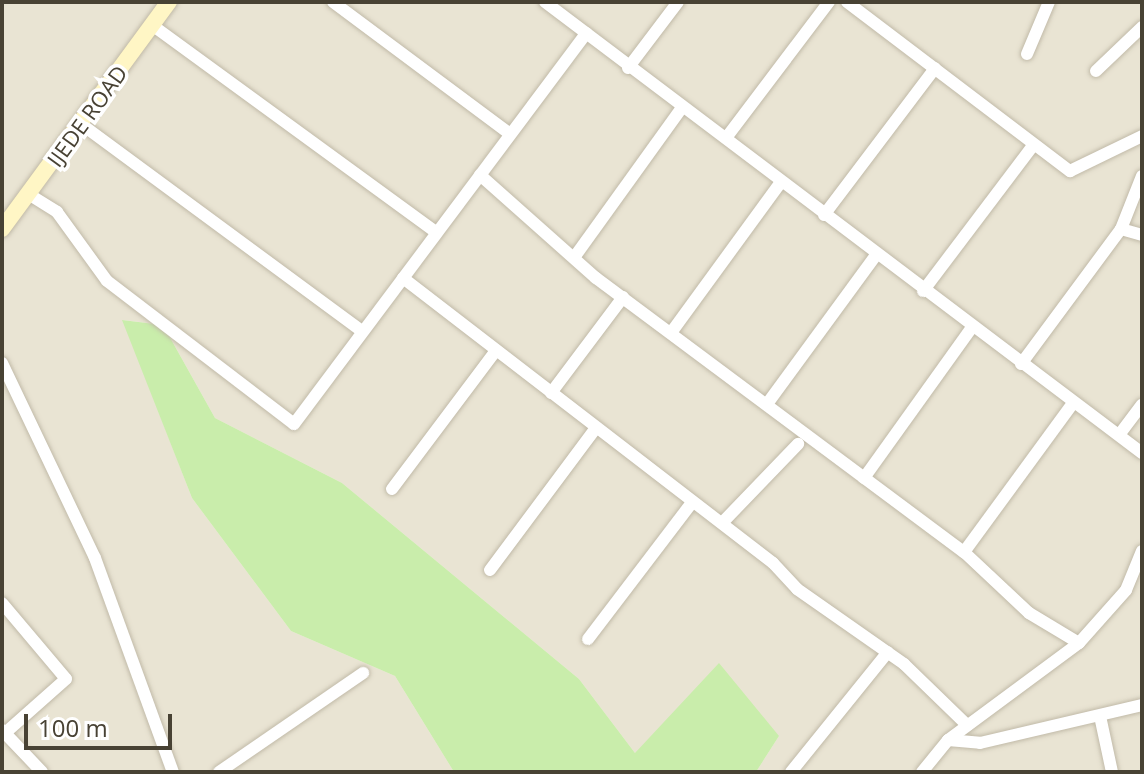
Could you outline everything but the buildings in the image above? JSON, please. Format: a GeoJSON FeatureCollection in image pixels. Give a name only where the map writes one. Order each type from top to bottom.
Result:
{"type":"FeatureCollection","features":[{"type":"Feature","properties":{"kind":"main road","name":"IJEDE ROAD"},"geometry":{"type":"LineString","coordinates":[[2,212],[156,2]]}},
{"type":"Feature","properties":{"kind":"main road","name":"IJEDE ROAD"},"geometry":{"type":"LineString","coordinates":[[2,229],[30,195],[169,2]]}},
{"type":"Feature","properties":{"kind":"street"},"geometry":{"type":"LineString","coordinates":[[333,2],[509,133]]}},
{"type":"Feature","properties":{"kind":"street"},"geometry":{"type":"LineString","coordinates":[[545,2],[681,109],[726,138],[780,183],[1142,453]]}},
{"type":"Feature","properties":{"kind":"street"},"geometry":{"type":"LineString","coordinates":[[628,68],[678,2]]}},
{"type":"Feature","properties":{"kind":"street"},"geometry":{"type":"LineString","coordinates":[[726,138],[829,2]]}},
{"type":"Feature","properties":{"kind":"street"},"geometry":{"type":"LineString","coordinates":[[847,2],[1032,147],[1070,171],[1142,136]]}},
{"type":"Feature","properties":{"kind":"street"},"geometry":{"type":"LineString","coordinates":[[1027,54],[1049,2]]}},
{"type":"Feature","properties":{"kind":"street"},"geometry":{"type":"LineString","coordinates":[[152,25],[436,232]]}},
{"type":"Feature","properties":{"kind":"street"},"geometry":{"type":"LineString","coordinates":[[1096,71],[1142,27]]}},
{"type":"Feature","properties":{"kind":"street"},"geometry":{"type":"LineString","coordinates":[[30,195],[57,212],[107,281],[294,424],[358,328],[403,278],[586,33]]}},
{"type":"Feature","properties":{"kind":"street"},"geometry":{"type":"LineString","coordinates":[[824,215],[935,68]]}},
{"type":"Feature","properties":{"kind":"street"},"geometry":{"type":"LineString","coordinates":[[576,255],[681,109]]}},
{"type":"Feature","properties":{"kind":"street"},"geometry":{"type":"LineString","coordinates":[[81,124],[358,328]]}},
{"type":"Feature","properties":{"kind":"street"},"geometry":{"type":"LineString","coordinates":[[923,291],[1032,147]]}},
{"type":"Feature","properties":{"kind":"street"},"geometry":{"type":"LineString","coordinates":[[480,175],[526,223],[576,255],[623,297],[673,330],[964,552],[1029,613],[1079,643]]}},
{"type":"Feature","properties":{"kind":"street"},"geometry":{"type":"LineString","coordinates":[[1021,364],[1121,229],[1142,176]]}},
{"type":"Feature","properties":{"kind":"street"},"geometry":{"type":"LineString","coordinates":[[673,330],[780,183]]}},
{"type":"Feature","properties":{"kind":"street"},"geometry":{"type":"LineString","coordinates":[[1121,229],[1142,235]]}},
{"type":"Feature","properties":{"kind":"street"},"geometry":{"type":"LineString","coordinates":[[767,404],[876,255]]}},
{"type":"Feature","properties":{"kind":"street"},"geometry":{"type":"LineString","coordinates":[[403,278],[691,504],[722,523],[797,589],[888,652],[967,725]]}},
{"type":"Feature","properties":{"kind":"street"},"geometry":{"type":"LineString","coordinates":[[551,393],[623,297]]}},
{"type":"Feature","properties":{"kind":"street"},"geometry":{"type":"LineString","coordinates":[[864,478],[972,327]]}},
{"type":"Feature","properties":{"kind":"street"},"geometry":{"type":"LineString","coordinates":[[392,489],[495,352]]}},
{"type":"Feature","properties":{"kind":"street"},"geometry":{"type":"LineString","coordinates":[[2,363],[95,558],[173,772]]}},
{"type":"Feature","properties":{"kind":"street"},"geometry":{"type":"LineString","coordinates":[[964,552],[1073,403]]}},
{"type":"Feature","properties":{"kind":"street"},"geometry":{"type":"LineString","coordinates":[[1119,435],[1142,405]]}},
{"type":"Feature","properties":{"kind":"street"},"geometry":{"type":"LineString","coordinates":[[490,570],[596,428]]}},
{"type":"Feature","properties":{"kind":"street"},"geometry":{"type":"LineString","coordinates":[[722,523],[798,444]]}},
{"type":"Feature","properties":{"kind":"street"},"geometry":{"type":"LineString","coordinates":[[588,639],[691,504]]}},
{"type":"Feature","properties":{"kind":"street"},"geometry":{"type":"LineString","coordinates":[[922,772],[948,740],[1079,643],[1126,590],[1142,551]]}},
{"type":"Feature","properties":{"kind":"street"},"geometry":{"type":"LineString","coordinates":[[2,603],[66,679],[3,732],[42,772]]}},
{"type":"Feature","properties":{"kind":"street"},"geometry":{"type":"LineString","coordinates":[[791,772],[888,652]]}},
{"type":"Feature","properties":{"kind":"street"},"geometry":{"type":"LineString","coordinates":[[219,772],[363,673]]}},
{"type":"Feature","properties":{"kind":"street"},"geometry":{"type":"LineString","coordinates":[[948,740],[980,743],[1142,705]]}},
{"type":"Feature","properties":{"kind":"street"},"geometry":{"type":"LineString","coordinates":[[1100,716],[1112,772]]}},
{"type":"Feature","properties":{"kind":"shaded area"},"geometry":{"type":"Polygon","coordinates":[[[2,2],[1142,2],[1142,772],[756,772],[779,736],[635,753],[579,679],[342,483],[215,418],[163,325],[123,320],[192,498],[291,631],[395,676],[454,772],[2,772],[2,2]]]}},
{"type":"Feature","properties":{"kind":"green space"},"geometry":{"type":"Polygon","coordinates":[[[122,320],[163,325],[215,418],[342,483],[579,679],[635,753],[719,663],[779,736],[756,772],[454,772],[395,676],[291,631],[192,498],[122,320]]]}}]}
